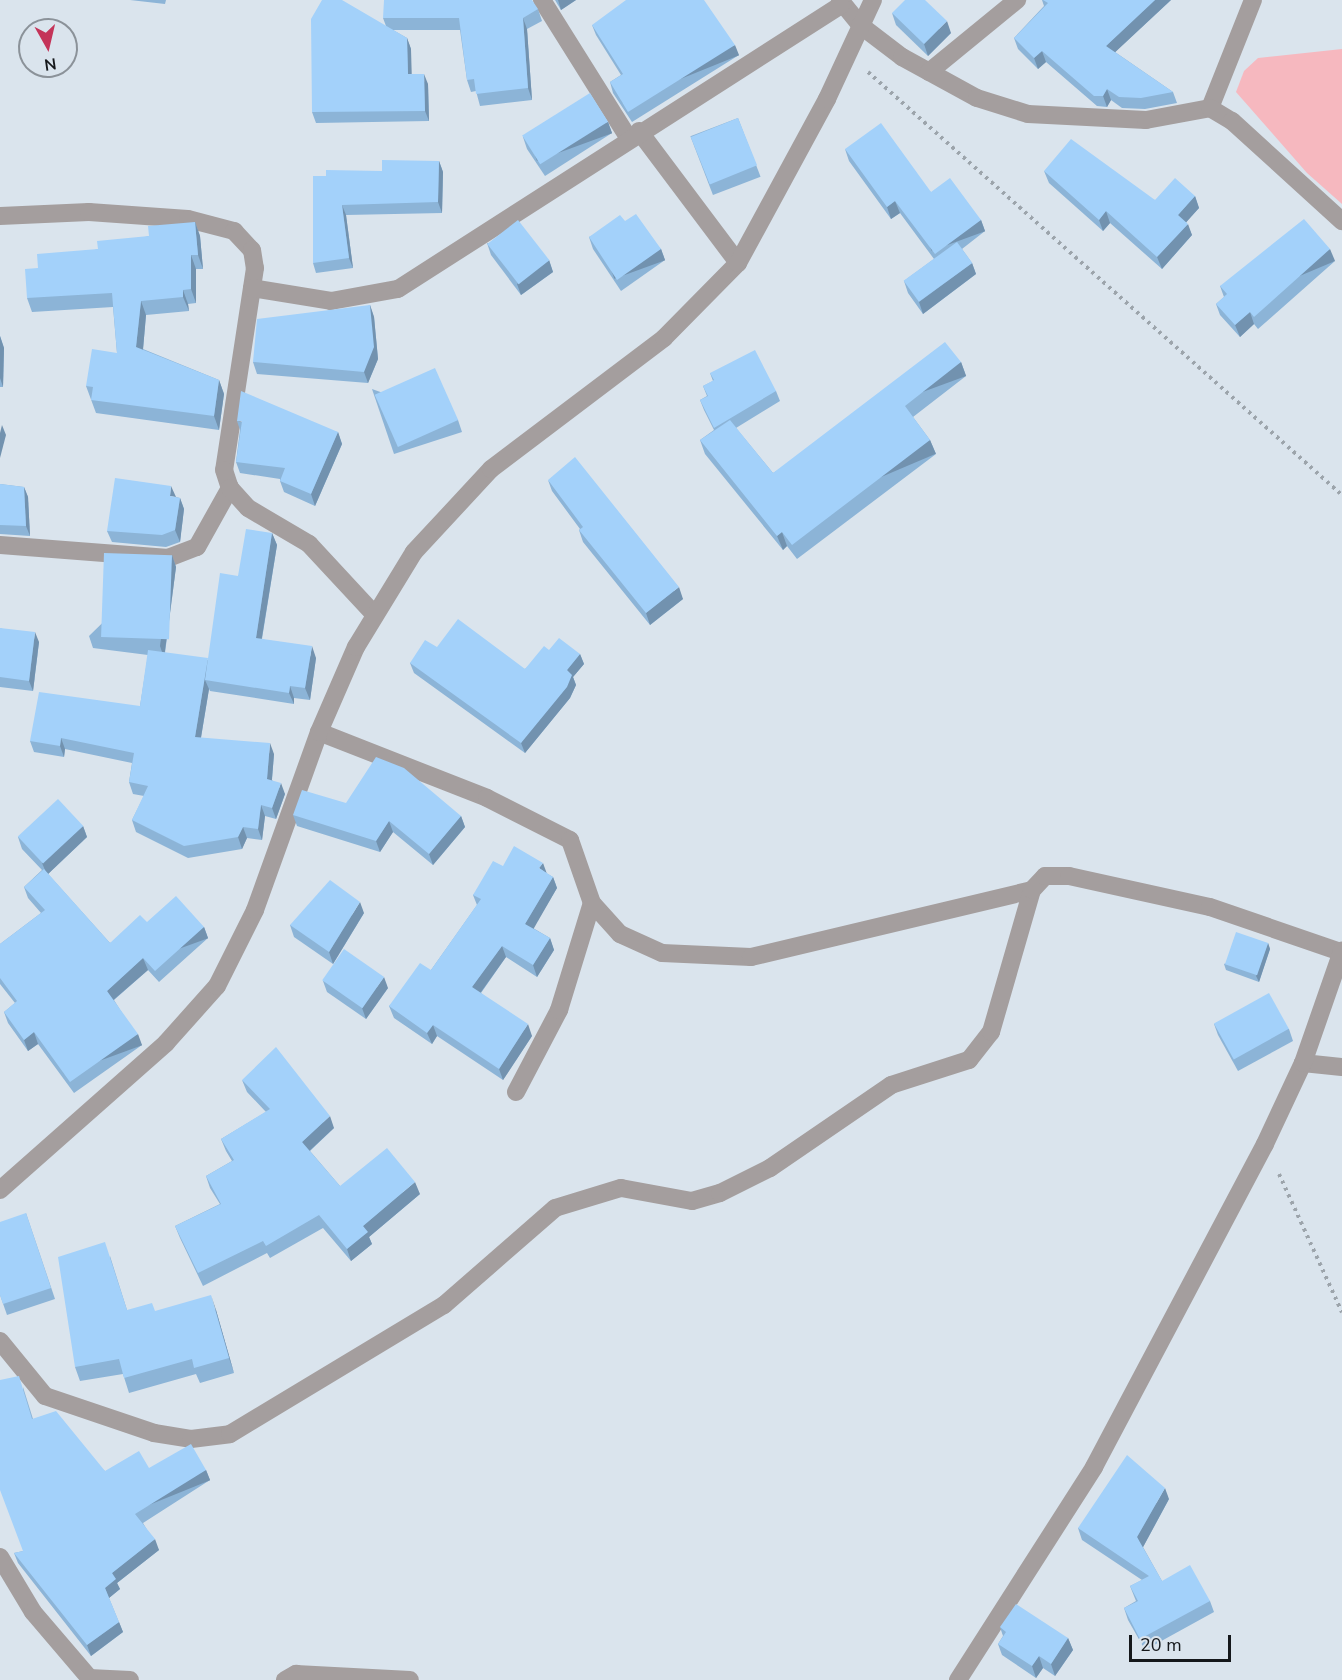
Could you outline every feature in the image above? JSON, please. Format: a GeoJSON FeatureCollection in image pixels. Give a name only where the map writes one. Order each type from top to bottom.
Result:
{"type":"FeatureCollection","features":[{"type":"Feature","properties":{"kind":"street"},"geometry":{"type":"LineString","coordinates":[[542,0],[634,134],[738,263]]}},
{"type":"Feature","properties":{"kind":"street"},"geometry":{"type":"LineString","coordinates":[[0,1190],[166,1043],[217,986],[255,910],[319,732],[374,614],[435,526],[491,469],[664,338],[738,263],[873,0]]}},
{"type":"Feature","properties":{"kind":"street"},"geometry":{"type":"LineString","coordinates":[[929,72],[1017,0]]}},
{"type":"Feature","properties":{"kind":"street"},"geometry":{"type":"LineString","coordinates":[[1210,108],[1253,0]]}},
{"type":"Feature","properties":{"kind":"street"},"geometry":{"type":"LineString","coordinates":[[252,288],[331,301],[398,289],[634,134],[840,3],[860,25],[929,72],[977,98],[1028,114],[1146,120],[1210,108],[1232,121],[1342,221]]}},
{"type":"Feature","properties":{"kind":"street"},"geometry":{"type":"LineString","coordinates":[[0,216],[89,212],[188,219],[234,231],[252,250],[252,288],[226,441],[224,470],[230,488],[248,508],[309,544],[374,614]]}},
{"type":"Feature","properties":{"kind":"street"},"geometry":{"type":"LineString","coordinates":[[0,545],[168,558],[197,547],[230,488]]}},
{"type":"Feature","properties":{"kind":"street"},"geometry":{"type":"LineString","coordinates":[[319,732],[487,798],[570,840],[592,903],[620,934],[662,953],[751,957],[1032,890]]}},
{"type":"Feature","properties":{"kind":"street"},"geometry":{"type":"LineString","coordinates":[[0,1341],[45,1396],[154,1433],[191,1439],[231,1434],[444,1305],[555,1208],[621,1188],[692,1201],[720,1193],[770,1168],[891,1085],[969,1060],[991,1032],[1032,890],[1045,876],[1069,876],[1210,907],[1341,951],[1304,1063],[1265,1144],[1094,1467],[958,1680]]}},
{"type":"Feature","properties":{"kind":"street"},"geometry":{"type":"LineString","coordinates":[[516,1092],[559,1010],[592,903]]}},
{"type":"Feature","properties":{"kind":"street"},"geometry":{"type":"LineString","coordinates":[[1304,1063],[1342,1067]]}},
{"type":"Feature","properties":{"kind":"street"},"geometry":{"type":"LineString","coordinates":[[0,1557],[33,1612],[89,1679],[130,1680]]}},
{"type":"Feature","properties":{"kind":"street"},"geometry":{"type":"LineString","coordinates":[[285,1680],[296,1674],[410,1680]]}},
{"type":"Feature","properties":{"kind":"path"},"geometry":{"type":"LineString","coordinates":[[847,53],[1342,495]]}},
{"type":"Feature","properties":{"kind":"path"},"geometry":{"type":"LineString","coordinates":[[1265,1144],[1342,1312]]}},
{"type":"Feature","properties":{"kind":"shaded area"},"geometry":{"type":"Polygon","coordinates":[[[1342,49],[1342,204],[1307,173],[1236,92],[1244,71],[1258,58],[1342,49]]]}},
{"type":"Feature","properties":{"kind":"building"},"geometry":{"type":"Polygon","coordinates":[[[322,0],[342,0],[407,38],[408,74],[424,74],[425,111],[312,112],[311,19],[322,0]]]}},
{"type":"Feature","properties":{"kind":"building"},"geometry":{"type":"Polygon","coordinates":[[[384,0],[532,0],[538,9],[523,18],[528,88],[476,94],[474,79],[467,80],[459,18],[383,18],[384,0]]]}},
{"type":"Feature","properties":{"kind":"building"},"geometry":{"type":"Polygon","coordinates":[[[626,0],[704,0],[735,45],[628,112],[610,82],[623,74],[592,25],[626,0]]]}},
{"type":"Feature","properties":{"kind":"building"},"geometry":{"type":"Polygon","coordinates":[[[905,0],[925,0],[947,21],[924,44],[892,13],[905,0]]]}},
{"type":"Feature","properties":{"kind":"building"},"geometry":{"type":"Polygon","coordinates":[[[1043,0],[1155,0],[1106,46],[1173,92],[1141,98],[1119,97],[1107,89],[1103,96],[1094,96],[1042,51],[1034,58],[1014,38],[1048,3],[1043,0]]]}},
{"type":"Feature","properties":{"kind":"building"},"geometry":{"type":"Polygon","coordinates":[[[590,93],[608,122],[540,164],[522,135],[590,93]]]}},
{"type":"Feature","properties":{"kind":"building"},"geometry":{"type":"Polygon","coordinates":[[[738,118],[757,165],[710,184],[691,137],[738,118]]]}},
{"type":"Feature","properties":{"kind":"building"},"geometry":{"type":"Polygon","coordinates":[[[881,123],[931,192],[950,178],[981,220],[935,254],[895,201],[887,207],[845,149],[881,123]]]}},
{"type":"Feature","properties":{"kind":"building"},"geometry":{"type":"Polygon","coordinates":[[[1071,139],[1155,200],[1175,178],[1195,196],[1178,215],[1188,224],[1157,257],[1106,211],[1099,220],[1044,171],[1071,139]]]}},
{"type":"Feature","properties":{"kind":"building"},"geometry":{"type":"Polygon","coordinates":[[[382,160],[439,161],[438,202],[342,205],[349,258],[313,263],[313,176],[326,176],[326,170],[382,171],[382,160]]]}},
{"type":"Feature","properties":{"kind":"building"},"geometry":{"type":"Polygon","coordinates":[[[636,214],[661,249],[617,280],[589,237],[620,215],[625,221],[636,214]]]}},
{"type":"Feature","properties":{"kind":"building"},"geometry":{"type":"Polygon","coordinates":[[[1304,219],[1330,249],[1254,317],[1250,312],[1235,325],[1216,304],[1227,294],[1220,286],[1304,219]]]}},
{"type":"Feature","properties":{"kind":"building"},"geometry":{"type":"Polygon","coordinates":[[[518,220],[549,260],[519,284],[487,244],[518,220]]]}},
{"type":"Feature","properties":{"kind":"building"},"geometry":{"type":"Polygon","coordinates":[[[195,222],[198,255],[191,255],[191,289],[183,290],[183,297],[141,301],[136,347],[219,380],[214,416],[91,400],[93,387],[86,386],[92,349],[117,353],[112,293],[27,298],[25,269],[38,268],[37,254],[98,249],[97,241],[149,236],[148,226],[195,222]]]}},
{"type":"Feature","properties":{"kind":"building"},"geometry":{"type":"Polygon","coordinates":[[[957,242],[972,263],[919,302],[904,281],[957,242]]]}},
{"type":"Feature","properties":{"kind":"building"},"geometry":{"type":"Polygon","coordinates":[[[370,305],[374,347],[364,372],[253,362],[257,319],[370,305]]]}},
{"type":"Feature","properties":{"kind":"building"},"geometry":{"type":"Polygon","coordinates":[[[945,342],[961,362],[905,406],[930,440],[792,545],[782,532],[777,536],[700,440],[730,420],[773,473],[945,342]]]}},
{"type":"Feature","properties":{"kind":"building"},"geometry":{"type":"Polygon","coordinates":[[[755,350],[776,391],[714,428],[700,400],[708,396],[703,386],[714,380],[710,373],[755,350]]]}},
{"type":"Feature","properties":{"kind":"building"},"geometry":{"type":"Polygon","coordinates":[[[435,368],[458,420],[398,447],[375,395],[435,368]]]}},
{"type":"Feature","properties":{"kind":"building"},"geometry":{"type":"Polygon","coordinates":[[[241,391],[338,432],[311,494],[280,481],[285,468],[236,462],[242,421],[237,421],[241,391]]]}},
{"type":"Feature","properties":{"kind":"building"},"geometry":{"type":"Polygon","coordinates":[[[575,457],[679,587],[646,613],[579,530],[583,527],[548,480],[575,457]]]}},
{"type":"Feature","properties":{"kind":"building"},"geometry":{"type":"Polygon","coordinates":[[[115,478],[171,486],[170,496],[180,498],[175,530],[162,535],[107,531],[115,478]]]}},
{"type":"Feature","properties":{"kind":"building"},"geometry":{"type":"Polygon","coordinates":[[[0,484],[24,487],[26,526],[0,525],[0,484]]]}},
{"type":"Feature","properties":{"kind":"building"},"geometry":{"type":"Polygon","coordinates":[[[246,529],[272,533],[256,638],[312,646],[305,688],[290,686],[289,693],[205,680],[220,573],[238,576],[246,529]]]}},
{"type":"Feature","properties":{"kind":"building"},"geometry":{"type":"Polygon","coordinates":[[[104,553],[172,555],[169,639],[101,637],[104,553]]]}},
{"type":"Feature","properties":{"kind":"building"},"geometry":{"type":"Polygon","coordinates":[[[458,619],[525,669],[544,646],[549,650],[559,638],[580,654],[567,670],[572,675],[567,687],[521,743],[410,663],[425,640],[437,647],[458,619]]]}},
{"type":"Feature","properties":{"kind":"building"},"geometry":{"type":"Polygon","coordinates":[[[0,628],[35,632],[29,681],[0,677],[0,628]]]}},
{"type":"Feature","properties":{"kind":"building"},"geometry":{"type":"Polygon","coordinates":[[[148,650],[208,658],[195,737],[270,743],[267,779],[281,783],[272,808],[261,805],[258,829],[243,827],[238,837],[184,846],[132,820],[148,786],[129,782],[134,753],[61,738],[60,746],[30,741],[39,692],[140,706],[148,650]]]}},
{"type":"Feature","properties":{"kind":"building"},"geometry":{"type":"Polygon","coordinates":[[[376,757],[404,768],[461,816],[429,854],[389,821],[376,841],[293,815],[302,790],[346,803],[376,757]]]}},
{"type":"Feature","properties":{"kind":"building"},"geometry":{"type":"Polygon","coordinates":[[[58,799],[83,826],[43,864],[18,837],[58,799]]]}},
{"type":"Feature","properties":{"kind":"building"},"geometry":{"type":"Polygon","coordinates":[[[514,846],[543,863],[539,868],[553,877],[525,924],[550,938],[533,965],[502,946],[472,987],[528,1024],[499,1069],[433,1025],[427,1033],[389,1006],[420,963],[431,970],[481,899],[473,895],[493,861],[503,866],[514,846]]]}},
{"type":"Feature","properties":{"kind":"building"},"geometry":{"type":"Polygon","coordinates":[[[44,869],[110,943],[140,915],[147,922],[176,896],[204,927],[155,971],[143,958],[107,991],[138,1034],[70,1082],[34,1032],[24,1040],[4,1012],[17,1001],[0,978],[0,944],[45,910],[24,887],[44,869]]]}},
{"type":"Feature","properties":{"kind":"building"},"geometry":{"type":"Polygon","coordinates":[[[330,880],[360,902],[329,952],[290,925],[330,880]]]}},
{"type":"Feature","properties":{"kind":"building"},"geometry":{"type":"Polygon","coordinates":[[[1236,932],[1268,943],[1257,975],[1225,964],[1236,932]]]}},
{"type":"Feature","properties":{"kind":"building"},"geometry":{"type":"Polygon","coordinates":[[[344,949],[384,977],[362,1008],[322,980],[344,949]]]}},
{"type":"Feature","properties":{"kind":"building"},"geometry":{"type":"Polygon","coordinates":[[[1269,993],[1289,1029],[1234,1059],[1214,1024],[1269,993]]]}},
{"type":"Feature","properties":{"kind":"building"},"geometry":{"type":"Polygon","coordinates":[[[276,1047],[330,1116],[302,1142],[340,1186],[387,1148],[415,1182],[363,1226],[368,1232],[347,1249],[319,1215],[266,1246],[263,1241],[198,1273],[175,1226],[221,1204],[206,1176],[234,1160],[221,1139],[270,1109],[242,1080],[276,1047]]]}},
{"type":"Feature","properties":{"kind":"building"},"geometry":{"type":"Polygon","coordinates":[[[26,1213],[51,1288],[3,1304],[0,1295],[0,1222],[26,1213]]]}},
{"type":"Feature","properties":{"kind":"building"},"geometry":{"type":"Polygon","coordinates":[[[105,1242],[127,1310],[152,1303],[155,1311],[211,1295],[229,1358],[194,1368],[192,1359],[124,1378],[119,1359],[75,1367],[58,1257],[105,1242]]]}},
{"type":"Feature","properties":{"kind":"building"},"geometry":{"type":"Polygon","coordinates":[[[19,1376],[32,1419],[56,1411],[105,1471],[139,1451],[149,1468],[191,1444],[206,1470],[135,1514],[155,1539],[112,1573],[116,1579],[105,1588],[119,1622],[87,1645],[14,1553],[23,1551],[0,1490],[0,1380],[19,1376]]]}},
{"type":"Feature","properties":{"kind":"building"},"geometry":{"type":"Polygon","coordinates":[[[1127,1455],[1165,1488],[1137,1537],[1162,1581],[1190,1565],[1210,1601],[1140,1639],[1124,1608],[1138,1601],[1130,1586],[1149,1576],[1078,1528],[1127,1455]]]}},
{"type":"Feature","properties":{"kind":"building"},"geometry":{"type":"Polygon","coordinates":[[[1016,1604],[1068,1638],[1051,1664],[1039,1656],[1032,1666],[998,1644],[1006,1632],[1000,1627],[1016,1604]]]}}]}
